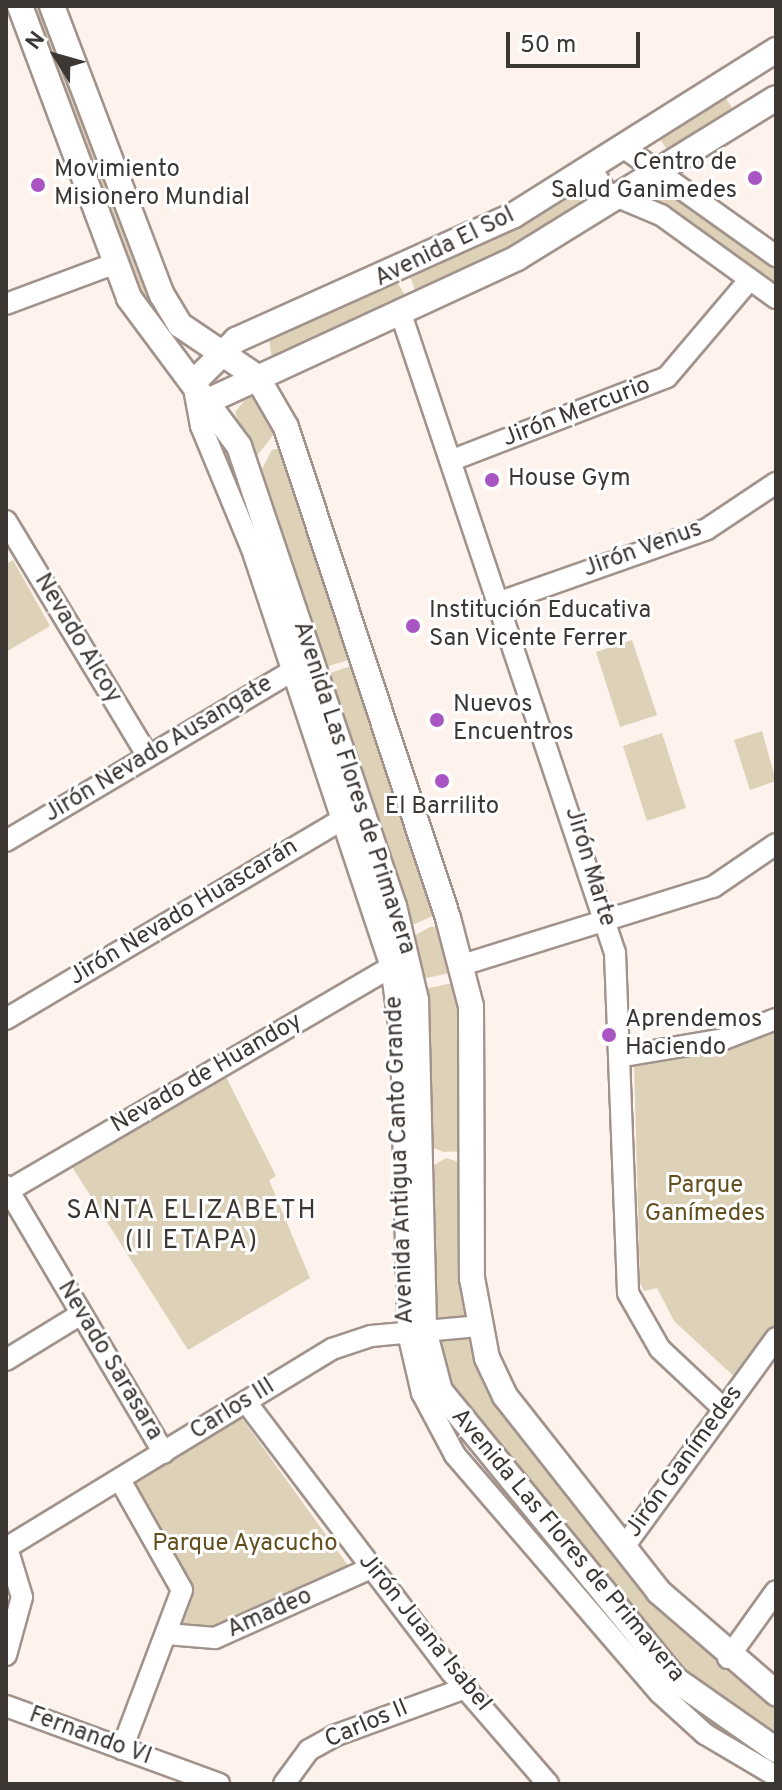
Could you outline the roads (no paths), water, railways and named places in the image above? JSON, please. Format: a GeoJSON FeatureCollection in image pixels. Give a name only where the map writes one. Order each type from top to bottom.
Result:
{"type":"FeatureCollection","features":[{"type":"Feature","properties":{"kind":"main road","name":"Avenida Las Flores de Primavera"},"geometry":{"type":"LineString","coordinates":[[20,6],[116,263],[149,329],[239,446],[303,664],[399,962],[421,1053],[416,1332],[431,1367],[453,1413],[650,1651],[695,1697],[776,1750]]}},
{"type":"Feature","properties":{"kind":"main road"},"geometry":{"type":"LineString","coordinates":[[52,6],[162,295],[180,325],[257,377]]}},
{"type":"Feature","properties":{"kind":"main road","name":"Avenida El Sol"},"geometry":{"type":"LineString","coordinates":[[200,392],[219,354],[236,340],[452,248],[591,168],[776,50]]}},
{"type":"Feature","properties":{"kind":"main road","name":"Avenida El Sol"},"geometry":{"type":"LineString","coordinates":[[200,392],[257,377],[401,314],[620,199],[776,98]]}},
{"type":"Feature","properties":{"kind":"main road","name":"Avenida Las Flores de Primavera"},"geometry":{"type":"LineString","coordinates":[[257,377],[289,437],[462,965],[473,1051],[478,1326],[505,1396],[623,1548],[728,1658],[776,1693]]}},
{"type":"Feature","properties":{"kind":"street"},"geometry":{"type":"LineString","coordinates":[[623,147],[662,170],[776,256]]}},
{"type":"Feature","properties":{"kind":"street"},"geometry":{"type":"LineString","coordinates":[[591,168],[620,199],[661,215],[776,298]]}},
{"type":"Feature","properties":{"kind":"street"},"geometry":{"type":"LineString","coordinates":[[6,304],[116,263]]}},
{"type":"Feature","properties":{"kind":"street","name":"Jirón Mercurio"},"geometry":{"type":"LineString","coordinates":[[455,459],[667,377],[750,279]]}},
{"type":"Feature","properties":{"kind":"street","name":"Jirón Marte"},"geometry":{"type":"LineString","coordinates":[[401,314],[455,459],[606,917],[624,1056],[628,1293],[660,1349],[724,1409]]}},
{"type":"Feature","properties":{"kind":"street","name":"Jirón Venus"},"geometry":{"type":"LineString","coordinates":[[503,601],[707,529],[776,483]]}},
{"type":"Feature","properties":{"kind":"street","name":"Nevado Alcoy"},"geometry":{"type":"LineString","coordinates":[[6,521],[148,756]]}},
{"type":"Feature","properties":{"kind":"street","name":"Jirón Nevado Ausangate"},"geometry":{"type":"LineString","coordinates":[[6,841],[303,664]]}},
{"type":"Feature","properties":{"kind":"street","name":"Jirón Nevado Huascarán"},"geometry":{"type":"LineString","coordinates":[[6,1019],[352,814]]}},
{"type":"Feature","properties":{"kind":"street"},"geometry":{"type":"LineString","coordinates":[[462,965],[606,917],[713,887],[776,844]]}},
{"type":"Feature","properties":{"kind":"street","name":"Nevado de Huandoy"},"geometry":{"type":"LineString","coordinates":[[7,1189],[399,962]]}},
{"type":"Feature","properties":{"kind":"street"},"geometry":{"type":"LineString","coordinates":[[624,1056],[724,1039],[776,1019]]}},
{"type":"Feature","properties":{"kind":"street","name":"Nevado Sarasara"},"geometry":{"type":"LineString","coordinates":[[7,1189],[164,1453]]}},
{"type":"Feature","properties":{"kind":"street"},"geometry":{"type":"LineString","coordinates":[[6,1360],[81,1314]]}},
{"type":"Feature","properties":{"kind":"street","name":"Carlos III"},"geometry":{"type":"LineString","coordinates":[[6,1548],[350,1341],[478,1326]]}},
{"type":"Feature","properties":{"kind":"street","name":"Avenida Antigua Canto Grande"},"geometry":{"type":"LineString","coordinates":[[416,1332],[422,1393],[455,1455],[683,1718],[776,1776]]}},
{"type":"Feature","properties":{"kind":"street","name":"Jirón Ganímedes"},"geometry":{"type":"LineString","coordinates":[[623,1548],[776,1338]]}},
{"type":"Feature","properties":{"kind":"street","name":"Jirón Juana Isabel"},"geometry":{"type":"LineString","coordinates":[[246,1402],[371,1568],[466,1688],[548,1784]]}},
{"type":"Feature","properties":{"kind":"street"},"geometry":{"type":"LineString","coordinates":[[120,1480],[180,1578],[167,1634],[122,1749]]}},
{"type":"Feature","properties":{"kind":"street"},"geometry":{"type":"LineString","coordinates":[[6,1548],[22,1597],[6,1655]]}},
{"type":"Feature","properties":{"kind":"street","name":"Amadeo"},"geometry":{"type":"LineString","coordinates":[[167,1634],[215,1638],[371,1568]]}},
{"type":"Feature","properties":{"kind":"street"},"geometry":{"type":"LineString","coordinates":[[728,1658],[776,1591]]}},
{"type":"Feature","properties":{"kind":"street","name":"Carlos II"},"geometry":{"type":"LineString","coordinates":[[284,1784],[309,1750],[334,1736],[466,1688]]}},
{"type":"Feature","properties":{"kind":"street","name":"Fernando VI"},"geometry":{"type":"LineString","coordinates":[[6,1706],[219,1784]]}},
{"type":"Feature","properties":{"kind":"place","name":"Centro de Salud Ganimedes"},"geometry":{"type":"Point","coordinates":[755,178]}},
{"type":"Feature","properties":{"kind":"place","name":"Movimiento Misionero Mundial"},"geometry":{"type":"Point","coordinates":[38,185]}},
{"type":"Feature","properties":{"kind":"place","name":"House Gym"},"geometry":{"type":"Point","coordinates":[492,480]}},
{"type":"Feature","properties":{"kind":"place","name":"Institución Educativa San Vicente Ferrer"},"geometry":{"type":"Point","coordinates":[413,626]}},
{"type":"Feature","properties":{"kind":"place","name":"Nuevos Encuentros"},"geometry":{"type":"Point","coordinates":[437,720]}},
{"type":"Feature","properties":{"kind":"place","name":"El Barrilito"},"geometry":{"type":"Point","coordinates":[442,781]}},
{"type":"Feature","properties":{"kind":"place","name":"Aprendemos Haciendo"},"geometry":{"type":"Point","coordinates":[609,1035]}},
{"type":"Feature","properties":{"kind":"district","name":"SANTA ELIZABETH (II ETAPA)"},"geometry":{"type":"Point","coordinates":[192,1227]}},
{"type":"Feature","properties":{"kind":"park label","name":"Parque Ganímedes"},"geometry":{"type":"Point","coordinates":[705,1201]}},
{"type":"Feature","properties":{"kind":"park label","name":"Parque Ayacucho"},"geometry":{"type":"Point","coordinates":[245,1545]}}]}
